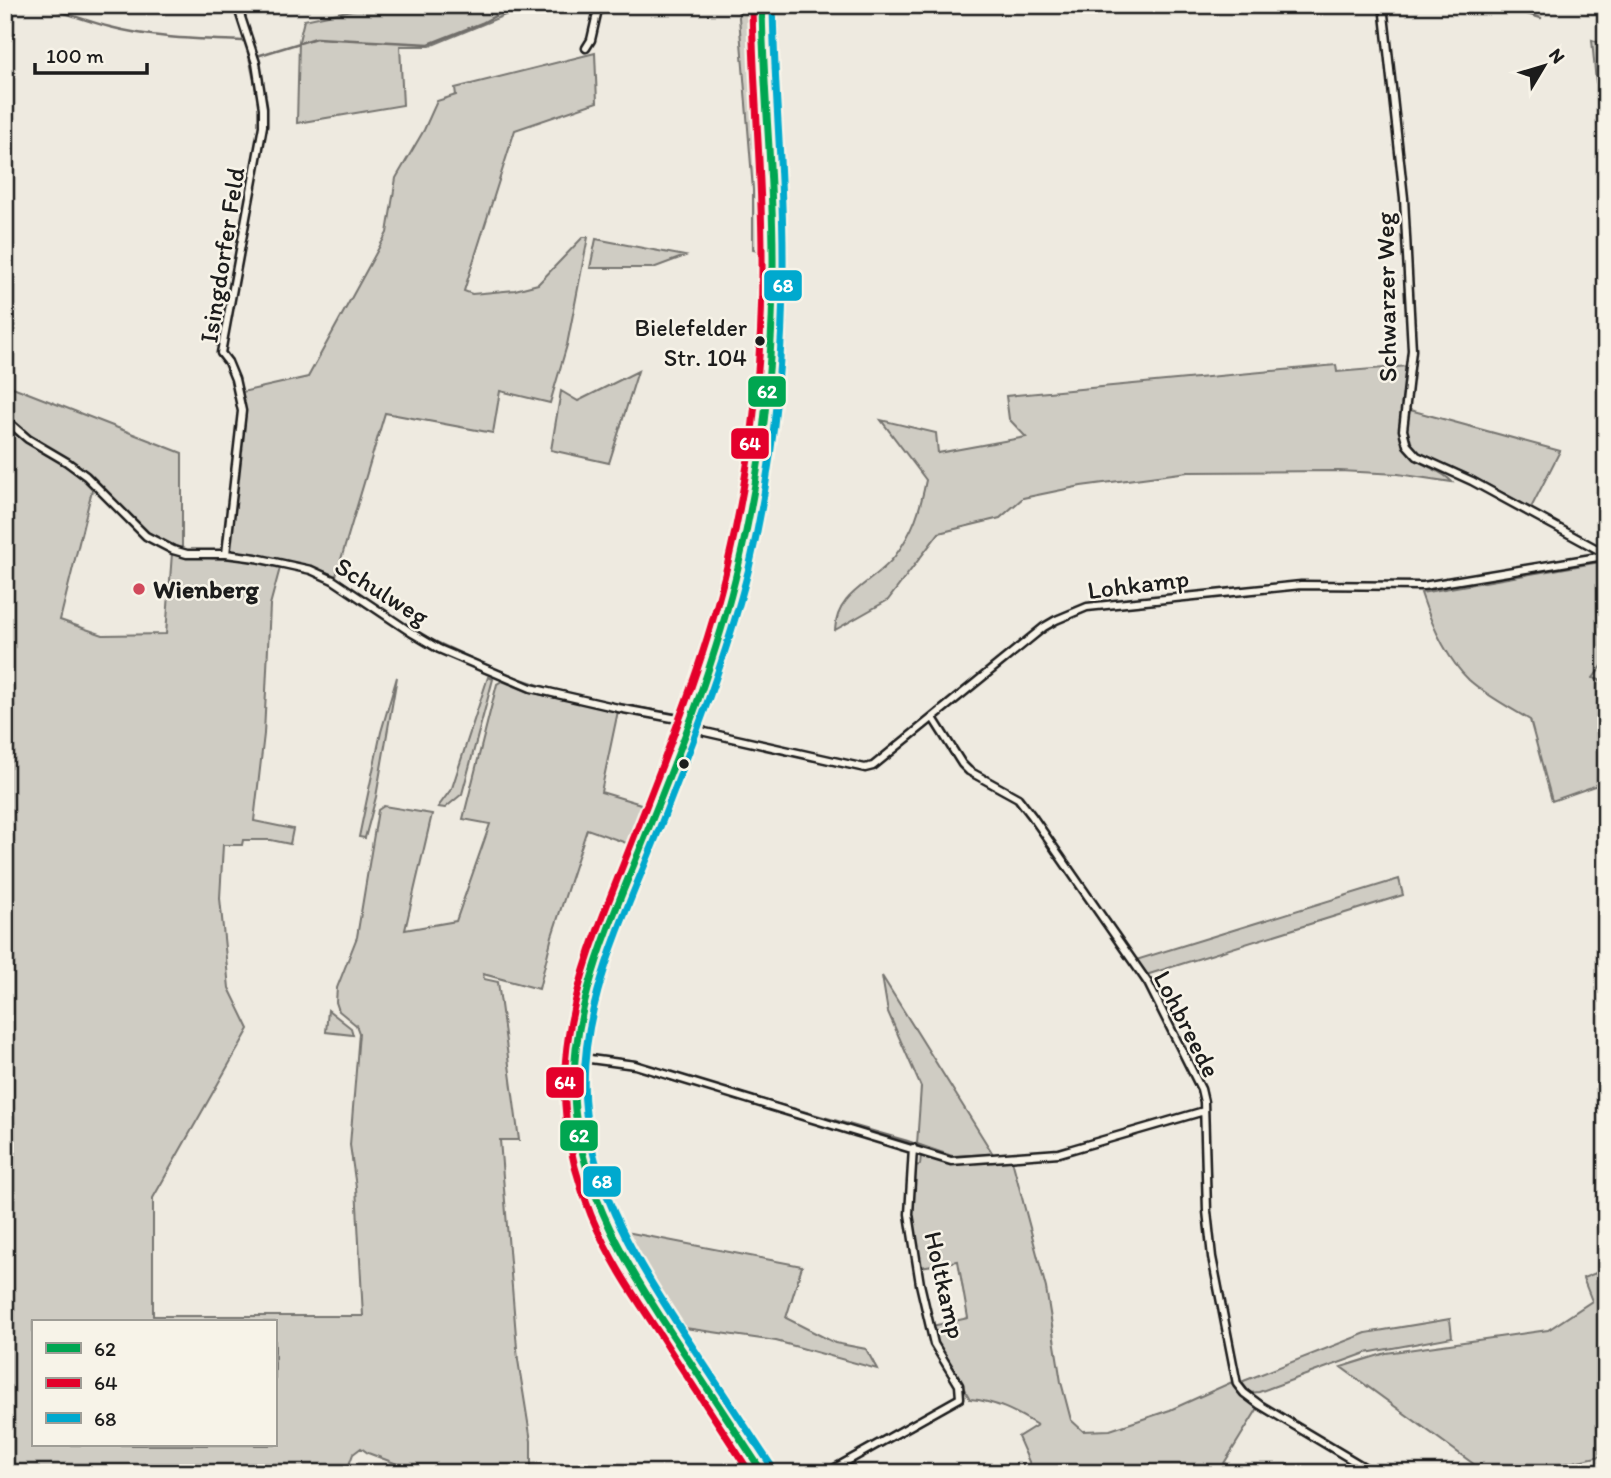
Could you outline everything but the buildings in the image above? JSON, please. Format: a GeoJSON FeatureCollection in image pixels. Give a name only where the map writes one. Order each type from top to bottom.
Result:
{"type":"FeatureCollection","features":[{"type":"Feature","properties":{"kind":"main road"},"geometry":{"type":"LineString","coordinates":[[762,5],[773,250],[771,330],[759,458],[739,559],[712,657],[690,724],[599,952],[584,1004],[575,1057],[576,1112],[583,1155],[605,1219],[637,1281],[763,1473]]}},
{"type":"Feature","properties":{"kind":"street","name":"Isingdorfer Feld"},"geometry":{"type":"LineString","coordinates":[[226,554],[242,411],[235,379],[221,353],[263,117],[256,63],[237,5]]}},
{"type":"Feature","properties":{"kind":"street"},"geometry":{"type":"LineString","coordinates":[[586,48],[591,40],[599,5]]}},
{"type":"Feature","properties":{"kind":"street","name":"Schwarzer Weg"},"geometry":{"type":"LineString","coordinates":[[1383,5],[1404,198],[1412,350],[1403,430],[1407,445],[1417,456],[1484,488],[1604,552]]}},
{"type":"Feature","properties":{"kind":"street","name":"Schulweg"},"geometry":{"type":"LineString","coordinates":[[5,419],[29,439],[86,476],[146,536],[173,550],[187,554],[226,554],[310,570],[333,580],[412,634],[439,649],[531,688],[678,719],[690,724]]}},
{"type":"Feature","properties":{"kind":"street","name":"Lohkamp"},"geometry":{"type":"LineString","coordinates":[[690,724],[705,732],[865,768],[873,766],[1044,627],[1087,607],[1301,585],[1423,586],[1598,557],[1604,552]]}},
{"type":"Feature","properties":{"kind":"street","name":"Lohbreede"},"geometry":{"type":"LineString","coordinates":[[933,718],[969,771],[1018,797],[1140,972],[1196,1078],[1201,1089],[1204,1111],[1207,1211],[1212,1257],[1233,1375],[1237,1384],[1260,1405],[1374,1473]]}},
{"type":"Feature","properties":{"kind":"street"},"geometry":{"type":"LineString","coordinates":[[575,1057],[635,1065],[951,1161],[1059,1153],[1204,1111]]}},
{"type":"Feature","properties":{"kind":"street","name":"Holtkamp"},"geometry":{"type":"LineString","coordinates":[[826,1473],[960,1398],[959,1385],[934,1344],[920,1283],[909,1214],[913,1148]]}},
{"type":"Feature","properties":{"kind":"shaded area"},"geometry":{"type":"Polygon","coordinates":[[[529,5],[430,46],[400,46],[403,105],[297,123],[299,41],[304,20],[366,7],[529,5]]]}},
{"type":"Feature","properties":{"kind":"shaded area"},"geometry":{"type":"Polygon","coordinates":[[[738,5],[755,5],[762,170],[762,251],[753,249],[753,190],[738,5]]]}},
{"type":"Feature","properties":{"kind":"shaded area"},"geometry":{"type":"Polygon","coordinates":[[[1592,40],[1606,45],[1606,92],[1600,90],[1596,82],[1592,40]]]}},
{"type":"Feature","properties":{"kind":"shaded area"},"geometry":{"type":"Polygon","coordinates":[[[595,53],[597,102],[515,130],[464,291],[472,294],[515,290],[538,284],[583,237],[588,237],[567,345],[550,403],[500,391],[493,433],[385,413],[336,576],[312,567],[229,550],[245,409],[242,392],[308,377],[387,233],[396,178],[424,130],[437,101],[456,95],[455,88],[595,53]]]}},
{"type":"Feature","properties":{"kind":"shaded area"},"geometry":{"type":"Polygon","coordinates":[[[596,239],[685,256],[653,268],[590,268],[596,239]]]}},
{"type":"Feature","properties":{"kind":"shaded area"},"geometry":{"type":"Polygon","coordinates":[[[1336,365],[1337,372],[1408,366],[1401,416],[1403,441],[1407,451],[1415,459],[1452,482],[1398,474],[1340,471],[1188,472],[1081,486],[1023,498],[1000,518],[939,533],[888,600],[835,630],[842,606],[858,588],[887,565],[902,546],[915,520],[924,491],[926,480],[881,420],[936,433],[938,453],[1026,437],[1009,419],[1006,396],[1336,365]]]}},
{"type":"Feature","properties":{"kind":"shaded area"},"geometry":{"type":"Polygon","coordinates":[[[638,371],[609,463],[551,450],[561,391],[578,401],[638,371]]]}},
{"type":"Feature","properties":{"kind":"shaded area"},"geometry":{"type":"Polygon","coordinates":[[[5,384],[182,453],[182,549],[148,534],[80,467],[27,434],[5,416],[5,384]]]}},
{"type":"Feature","properties":{"kind":"shaded area"},"geometry":{"type":"Polygon","coordinates":[[[1410,410],[1560,451],[1531,508],[1469,475],[1419,453],[1410,443],[1406,429],[1410,410]]]}},
{"type":"Feature","properties":{"kind":"shaded area"},"geometry":{"type":"Polygon","coordinates":[[[5,423],[66,464],[93,486],[60,620],[103,635],[166,634],[172,553],[244,560],[280,568],[270,605],[264,734],[254,821],[293,829],[290,844],[271,840],[243,840],[242,845],[223,845],[220,898],[229,988],[249,1029],[153,1198],[153,1316],[363,1316],[356,1187],[350,1145],[359,1033],[356,1025],[339,1011],[336,1002],[337,988],[357,937],[378,810],[384,806],[432,814],[405,930],[456,921],[490,824],[463,819],[497,684],[502,681],[529,692],[618,711],[601,792],[644,805],[629,844],[587,829],[552,936],[539,989],[483,974],[484,979],[498,982],[519,1140],[500,1140],[518,1360],[531,1441],[531,1473],[421,1473],[361,1448],[353,1454],[346,1473],[5,1473],[5,423]]]}},
{"type":"Feature","properties":{"kind":"shaded area"},"geometry":{"type":"Polygon","coordinates":[[[1606,561],[1606,661],[1593,678],[1606,682],[1606,782],[1552,801],[1530,720],[1483,691],[1461,671],[1440,639],[1421,593],[1606,561]]]}},
{"type":"Feature","properties":{"kind":"shaded area"},"geometry":{"type":"Polygon","coordinates":[[[397,677],[376,797],[365,838],[359,837],[381,732],[397,677]]]}},
{"type":"Feature","properties":{"kind":"shaded area"},"geometry":{"type":"Polygon","coordinates":[[[488,677],[493,679],[462,794],[445,808],[438,807],[452,788],[488,677]]]}},
{"type":"Feature","properties":{"kind":"shaded area"},"geometry":{"type":"Polygon","coordinates":[[[1399,879],[1403,895],[1146,975],[1136,960],[1399,879]]]}},
{"type":"Feature","properties":{"kind":"shaded area"},"geometry":{"type":"Polygon","coordinates":[[[882,976],[993,1154],[952,1156],[917,1144],[921,1087],[888,1012],[882,976]]]}},
{"type":"Feature","properties":{"kind":"shaded area"},"geometry":{"type":"Polygon","coordinates":[[[328,1010],[351,1028],[353,1035],[326,1032],[328,1010]]]}},
{"type":"Feature","properties":{"kind":"shaded area"},"geometry":{"type":"Polygon","coordinates":[[[921,1155],[952,1164],[1012,1160],[1046,1288],[1061,1382],[1071,1420],[1083,1431],[1110,1430],[1170,1410],[1232,1382],[1242,1396],[1258,1408],[1218,1473],[1027,1473],[1030,1464],[1018,1437],[1037,1425],[1005,1408],[970,1399],[937,1343],[932,1326],[968,1318],[958,1261],[920,1267],[912,1214],[914,1166],[920,1165],[921,1155]]]}},
{"type":"Feature","properties":{"kind":"shaded area"},"geometry":{"type":"Polygon","coordinates":[[[621,1231],[802,1266],[786,1318],[835,1343],[866,1349],[877,1369],[776,1341],[685,1328],[621,1231]]]}},
{"type":"Feature","properties":{"kind":"shaded area"},"geometry":{"type":"Polygon","coordinates":[[[1606,1269],[1606,1455],[1522,1473],[1486,1473],[1341,1367],[1386,1353],[1548,1330],[1592,1301],[1583,1278],[1606,1269]]]}},
{"type":"Feature","properties":{"kind":"shaded area"},"geometry":{"type":"Polygon","coordinates":[[[1450,1319],[1452,1337],[1366,1353],[1259,1392],[1250,1393],[1241,1382],[1366,1333],[1450,1319]]]}},
{"type":"Feature","properties":{"kind":"waterway"},"geometry":{"type":"LineString","coordinates":[[42,5],[127,31],[178,38],[246,41],[260,109],[259,124]]}},
{"type":"Feature","properties":{"kind":"waterway"},"geometry":{"type":"LineString","coordinates":[[257,56],[316,38],[429,44],[482,23],[515,5]]}},
{"type":"Feature","properties":{"kind":"waterway"},"geometry":{"type":"LineString","coordinates":[[1498,5],[1541,18]]}},
{"type":"Feature","properties":{"kind":"waterway"},"geometry":{"type":"LineString","coordinates":[[1601,40],[1606,42]]}},
{"type":"Feature","properties":{"kind":"waterway"},"geometry":{"type":"LineString","coordinates":[[423,636],[490,667]]}},
{"type":"Feature","properties":{"kind":"waterway"},"geometry":{"type":"LineString","coordinates":[[500,671],[565,693],[677,714]]}},
{"type":"Feature","properties":{"kind":"waterway"},"geometry":{"type":"LineString","coordinates":[[687,1078],[907,1141],[951,1157]]}},
{"type":"Feature","properties":{"kind":"transit line","name":"64"},"geometry":{"type":"LineString","coordinates":[[750,1473],[632,1292],[598,1231],[574,1161],[565,1111],[565,1064],[572,1017],[599,925],[676,729],[710,630],[744,486],[758,370],[762,293],[761,192],[752,5]]}},
{"type":"Feature","properties":{"kind":"transit line","name":"62"},"geometry":{"type":"LineString","coordinates":[[762,5],[773,293],[769,370],[755,487],[730,599],[709,669],[593,973],[577,1041],[574,1075],[575,1110],[580,1142],[588,1172],[610,1229],[656,1310],[763,1473]]}},
{"type":"Feature","properties":{"kind":"transit line","name":"68"},"geometry":{"type":"LineString","coordinates":[[772,1467],[666,1306],[621,1228],[609,1201],[591,1144],[584,1077],[587,1041],[604,970],[719,669],[749,568],[765,491],[779,372],[783,292],[782,191],[773,5]]}},
{"type":"Feature","properties":{"kind":"place","name":"Bielefelder Str. 104"},"geometry":{"type":"Point","coordinates":[760,341]}},
{"type":"Feature","properties":{"kind":"place","name":"Wienberg"},"geometry":{"type":"Point","coordinates":[139,589]}}]}
